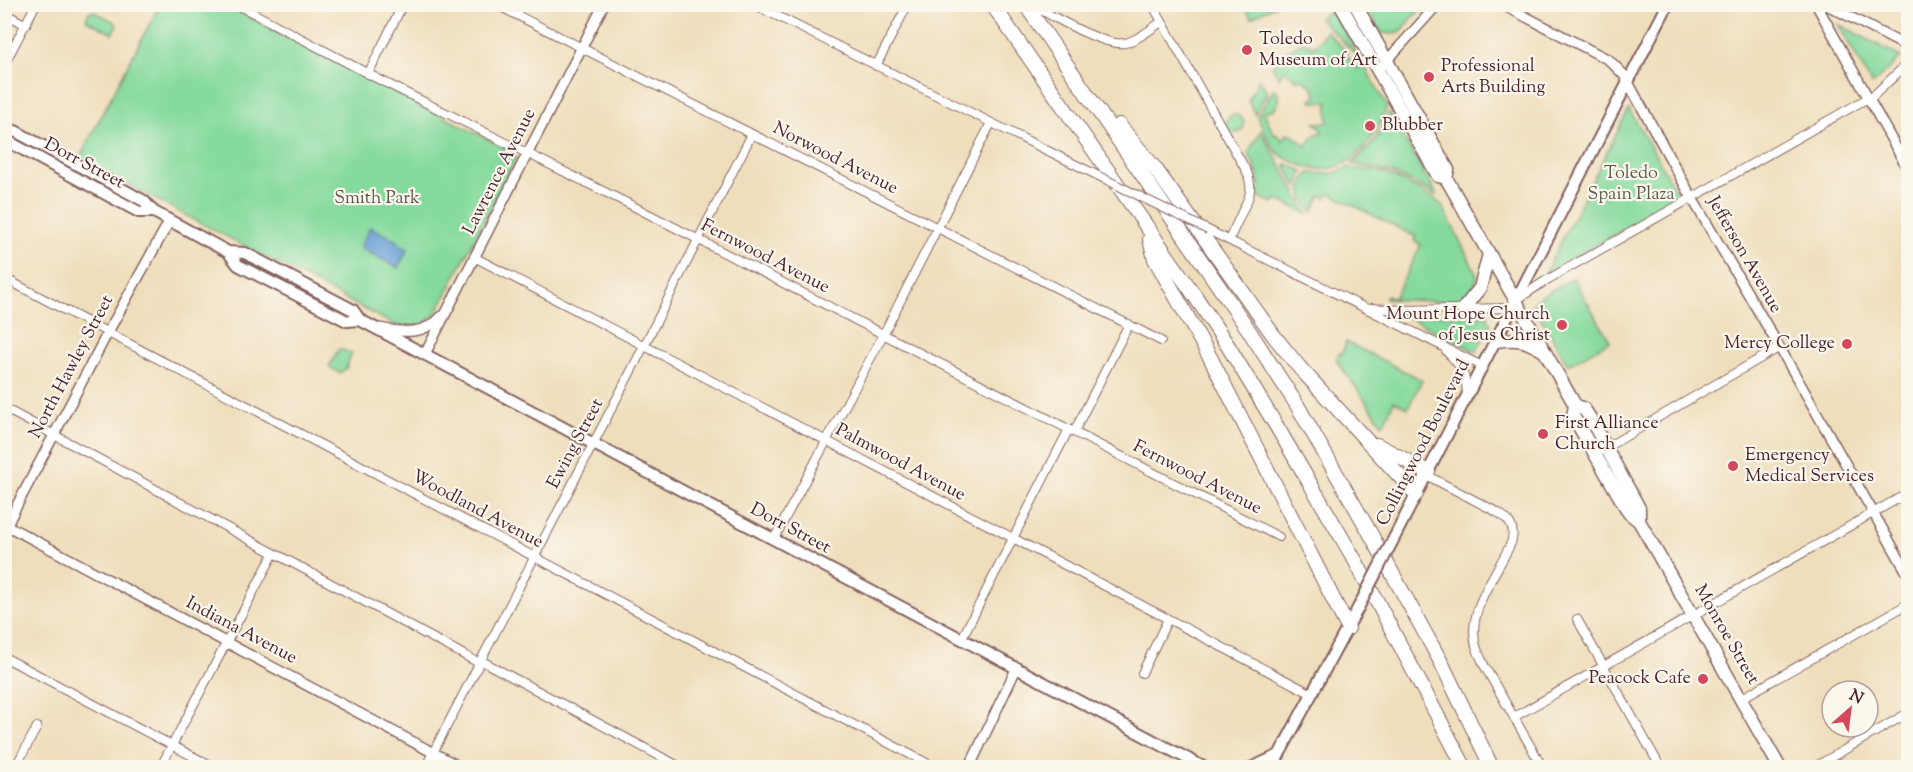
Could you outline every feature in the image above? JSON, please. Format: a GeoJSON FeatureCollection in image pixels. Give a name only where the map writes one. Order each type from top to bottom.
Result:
{"type":"FeatureCollection","features":[{"type":"Feature","properties":{"kind":"highway"},"geometry":{"type":"LineString","coordinates":[[992,4],[1148,232],[1195,296],[1277,426],[1378,602],[1464,766]]}},
{"type":"Feature","properties":{"kind":"highway"},"geometry":{"type":"LineString","coordinates":[[1025,4],[1246,326],[1297,405],[1442,664],[1493,768]]}},
{"type":"Feature","properties":{"kind":"highway"},"geometry":{"type":"LineString","coordinates":[[1065,61],[1154,167],[1274,336],[1299,367],[1416,494]]}},
{"type":"Feature","properties":{"kind":"highway"},"geometry":{"type":"LineString","coordinates":[[1148,232],[1155,259],[1211,359],[1348,628]]}},
{"type":"Feature","properties":{"kind":"highway"},"geometry":{"type":"LineString","coordinates":[[1367,440],[1427,474]]}},
{"type":"Feature","properties":{"kind":"main road","name":"Monroe Street"},"geometry":{"type":"LineString","coordinates":[[1340,4],[1438,176],[1446,178],[1489,254],[1513,304],[1545,352],[1575,405],[1584,409],[1600,451],[1639,508],[1640,521],[1780,768]]}},
{"type":"Feature","properties":{"kind":"main road","name":"Monroe Street"},"geometry":{"type":"LineString","coordinates":[[1356,4],[1448,170],[1449,174],[1446,178]]}},
{"type":"Feature","properties":{"kind":"main road","name":"Collingwood Boulevard"},"geometry":{"type":"LineString","coordinates":[[1272,768],[1348,628],[1668,4]]}},
{"type":"Feature","properties":{"kind":"main road","name":"Dorr Street"},"geometry":{"type":"LineString","coordinates":[[5,133],[15,131],[144,201],[154,212],[228,252],[238,265],[347,321],[360,321],[372,326],[1205,767]]}},
{"type":"Feature","properties":{"kind":"main road"},"geometry":{"type":"LineString","coordinates":[[1463,309],[1480,288],[1489,254]]}},
{"type":"Feature","properties":{"kind":"main road"},"geometry":{"type":"LineString","coordinates":[[1495,341],[1517,338],[1545,352]]}},
{"type":"Feature","properties":{"kind":"main road"},"geometry":{"type":"LineString","coordinates":[[1251,768],[1279,754],[1279,768]]}},
{"type":"Feature","properties":{"kind":"street"},"geometry":{"type":"LineString","coordinates":[[4,65],[36,4]]}},
{"type":"Feature","properties":{"kind":"street","name":"Fernwood Avenue"},"geometry":{"type":"LineString","coordinates":[[236,4],[368,74],[1279,537]]}},
{"type":"Feature","properties":{"kind":"street"},"geometry":{"type":"LineString","coordinates":[[368,74],[403,4]]}},
{"type":"Feature","properties":{"kind":"street","name":"Norwood Avenue"},"geometry":{"type":"LineString","coordinates":[[495,4],[1161,341]]}},
{"type":"Feature","properties":{"kind":"street","name":"Lawrence Avenue"},"geometry":{"type":"LineString","coordinates":[[425,354],[604,4]]}},
{"type":"Feature","properties":{"kind":"street"},"geometry":{"type":"LineString","coordinates":[[753,4],[1482,366]]}},
{"type":"Feature","properties":{"kind":"street"},"geometry":{"type":"LineString","coordinates":[[876,66],[908,4]]}},
{"type":"Feature","properties":{"kind":"street"},"geometry":{"type":"LineString","coordinates":[[1030,4],[1106,41],[1119,44],[1131,41],[1161,22]]}},
{"type":"Feature","properties":{"kind":"street"},"geometry":{"type":"LineString","coordinates":[[1152,4],[1250,180],[1250,193],[1229,240]]}},
{"type":"Feature","properties":{"kind":"street"},"geometry":{"type":"LineString","coordinates":[[1378,71],[1438,4]]}},
{"type":"Feature","properties":{"kind":"street","name":"Jefferson Avenue"},"geometry":{"type":"LineString","coordinates":[[1501,4],[1609,60],[1618,67],[1908,574]]}},
{"type":"Feature","properties":{"kind":"street"},"geometry":{"type":"LineString","coordinates":[[1816,4],[1908,169]]}},
{"type":"Feature","properties":{"kind":"street"},"geometry":{"type":"LineString","coordinates":[[1825,4],[1908,46]]}},
{"type":"Feature","properties":{"kind":"street"},"geometry":{"type":"LineString","coordinates":[[4,13],[26,25]]}},
{"type":"Feature","properties":{"kind":"street"},"geometry":{"type":"LineString","coordinates":[[1367,308],[1463,309],[1513,304],[1554,276],[1869,99],[1908,63]]}},
{"type":"Feature","properties":{"kind":"street"},"geometry":{"type":"LineString","coordinates":[[774,539],[883,335],[992,123]]}},
{"type":"Feature","properties":{"kind":"street","name":"Ewing Street"},"geometry":{"type":"LineString","coordinates":[[425,768],[752,134]]}},
{"type":"Feature","properties":{"kind":"street","name":"North Hawley Street"},"geometry":{"type":"LineString","coordinates":[[5,526],[170,220]]}},
{"type":"Feature","properties":{"kind":"street","name":"Palmwood Avenue"},"geometry":{"type":"LineString","coordinates":[[474,257],[1312,694]]}},
{"type":"Feature","properties":{"kind":"street","name":"Woodland Avenue"},"geometry":{"type":"LineString","coordinates":[[4,278],[936,768]]}},
{"type":"Feature","properties":{"kind":"street"},"geometry":{"type":"LineString","coordinates":[[372,326],[392,331],[413,332],[434,324],[448,310]]}},
{"type":"Feature","properties":{"kind":"street"},"geometry":{"type":"LineString","coordinates":[[962,638],[1013,538],[1129,324]]}},
{"type":"Feature","properties":{"kind":"street"},"geometry":{"type":"LineString","coordinates":[[1441,345],[1462,369],[1467,396]]}},
{"type":"Feature","properties":{"kind":"street"},"geometry":{"type":"LineString","coordinates":[[1600,451],[1780,347]]}},
{"type":"Feature","properties":{"kind":"street"},"geometry":{"type":"LineString","coordinates":[[4,408],[682,768]]}},
{"type":"Feature","properties":{"kind":"street"},"geometry":{"type":"LineString","coordinates":[[1427,474],[1497,512],[1512,526],[1511,543],[1479,608],[1474,625],[1476,645],[1485,667],[1543,768]]}},
{"type":"Feature","properties":{"kind":"street"},"geometry":{"type":"LineString","coordinates":[[1514,717],[1908,493]]}},
{"type":"Feature","properties":{"kind":"street","name":"Indiana Avenue"},"geometry":{"type":"LineString","coordinates":[[5,526],[462,768]]}},
{"type":"Feature","properties":{"kind":"street"},"geometry":{"type":"LineString","coordinates":[[160,768],[274,553]]}},
{"type":"Feature","properties":{"kind":"street"},"geometry":{"type":"LineString","coordinates":[[1742,698],[1908,604]]}},
{"type":"Feature","properties":{"kind":"street"},"geometry":{"type":"LineString","coordinates":[[1142,673],[1168,619]]}},
{"type":"Feature","properties":{"kind":"street"},"geometry":{"type":"LineString","coordinates":[[1577,619],[1661,768]]}},
{"type":"Feature","properties":{"kind":"street"},"geometry":{"type":"LineString","coordinates":[[4,657],[215,768]]}},
{"type":"Feature","properties":{"kind":"street"},"geometry":{"type":"LineString","coordinates":[[969,768],[1017,667]]}},
{"type":"Feature","properties":{"kind":"street"},"geometry":{"type":"LineString","coordinates":[[1813,768],[1908,713]]}},
{"type":"Feature","properties":{"kind":"street"},"geometry":{"type":"LineString","coordinates":[[15,768],[37,727]]}},
{"type":"Feature","properties":{"kind":"green space","name":"Smith Park"},"geometry":{"type":"Polygon","coordinates":[[[160,4],[225,5],[513,152],[516,158],[434,316],[423,324],[411,327],[391,323],[79,159],[160,4]]]}},
{"type":"Feature","properties":{"kind":"green space"},"geometry":{"type":"Polygon","coordinates":[[[1243,5],[1276,5],[1251,18],[1243,5]]]}},
{"type":"Feature","properties":{"kind":"green space"},"geometry":{"type":"Polygon","coordinates":[[[1364,5],[1424,5],[1401,31],[1393,34],[1382,33],[1364,5]]]}},
{"type":"Feature","properties":{"kind":"green space"},"geometry":{"type":"Polygon","coordinates":[[[1333,10],[1358,56],[1319,18],[1333,10]]]}},
{"type":"Feature","properties":{"kind":"green space"},"geometry":{"type":"Polygon","coordinates":[[[93,11],[115,22],[117,26],[113,34],[86,20],[89,12],[93,11]]]}},
{"type":"Feature","properties":{"kind":"green space"},"geometry":{"type":"Polygon","coordinates":[[[1838,24],[1901,57],[1872,85],[1838,24]]]}},
{"type":"Feature","properties":{"kind":"green space"},"geometry":{"type":"Polygon","coordinates":[[[1326,31],[1347,52],[1347,56],[1357,68],[1364,65],[1387,106],[1374,134],[1355,157],[1329,169],[1315,169],[1293,162],[1277,152],[1257,117],[1274,89],[1279,93],[1277,99],[1280,100],[1274,109],[1264,112],[1274,135],[1276,134],[1283,140],[1286,134],[1287,136],[1290,133],[1306,146],[1315,135],[1322,132],[1315,123],[1328,122],[1328,102],[1312,102],[1311,99],[1317,96],[1313,87],[1301,78],[1297,80],[1284,69],[1279,78],[1272,66],[1276,63],[1274,58],[1302,42],[1312,46],[1317,44],[1326,31]]]}},
{"type":"Feature","properties":{"kind":"green space"},"geometry":{"type":"Polygon","coordinates":[[[1259,79],[1267,92],[1255,114],[1248,101],[1259,79]]]}},
{"type":"Feature","properties":{"kind":"green space","name":"Toledo Spain Plaza"},"geometry":{"type":"Polygon","coordinates":[[[1629,109],[1680,198],[1545,273],[1629,109]]]}},
{"type":"Feature","properties":{"kind":"green space"},"geometry":{"type":"Polygon","coordinates":[[[1389,112],[1436,196],[1396,175],[1352,164],[1375,141],[1389,112]]]}},
{"type":"Feature","properties":{"kind":"green space"},"geometry":{"type":"Polygon","coordinates":[[[1235,115],[1241,118],[1244,124],[1241,130],[1235,133],[1229,130],[1226,124],[1229,118],[1235,115]]]}},
{"type":"Feature","properties":{"kind":"green space"},"geometry":{"type":"Polygon","coordinates":[[[1261,131],[1308,214],[1276,199],[1273,203],[1259,197],[1257,174],[1248,153],[1261,131]]]}},
{"type":"Feature","properties":{"kind":"green space"},"geometry":{"type":"Polygon","coordinates":[[[1286,164],[1303,171],[1297,187],[1285,166],[1286,164]]]}},
{"type":"Feature","properties":{"kind":"green space"},"geometry":{"type":"Polygon","coordinates":[[[1348,168],[1384,173],[1406,182],[1442,205],[1477,275],[1475,284],[1466,296],[1453,302],[1385,299],[1386,295],[1394,298],[1421,245],[1414,241],[1416,237],[1329,193],[1326,198],[1321,195],[1313,212],[1303,198],[1303,183],[1309,173],[1331,174],[1348,168]]]}},
{"type":"Feature","properties":{"kind":"green space"},"geometry":{"type":"Polygon","coordinates":[[[1573,278],[1610,341],[1568,365],[1533,304],[1538,298],[1573,278]]]}},
{"type":"Feature","properties":{"kind":"green space"},"geometry":{"type":"Polygon","coordinates":[[[1402,314],[1488,316],[1491,323],[1476,352],[1402,314]]]}},
{"type":"Feature","properties":{"kind":"green space"},"geometry":{"type":"Polygon","coordinates":[[[1346,342],[1422,380],[1408,408],[1394,401],[1383,425],[1336,360],[1340,353],[1342,354],[1346,342]]]}},
{"type":"Feature","properties":{"kind":"green space"},"geometry":{"type":"Polygon","coordinates":[[[339,349],[352,353],[346,368],[340,373],[329,367],[339,349]]]}},
{"type":"Feature","properties":{"kind":"water"},"geometry":{"type":"Polygon","coordinates":[[[370,227],[398,241],[397,243],[408,249],[398,268],[360,248],[370,227]]]}},
{"type":"Feature","properties":{"kind":"place","name":"Toledo Museum of Art"},"geometry":{"type":"Point","coordinates":[1247,50]}},
{"type":"Feature","properties":{"kind":"place","name":"Professional Arts Building"},"geometry":{"type":"Point","coordinates":[1429,77]}},
{"type":"Feature","properties":{"kind":"place","name":"Blubber"},"geometry":{"type":"Point","coordinates":[1370,126]}},
{"type":"Feature","properties":{"kind":"place","name":"Mount Hope Church of Jesus Christ"},"geometry":{"type":"Point","coordinates":[1562,325]}},
{"type":"Feature","properties":{"kind":"place","name":"Mercy College"},"geometry":{"type":"Point","coordinates":[1847,344]}},
{"type":"Feature","properties":{"kind":"place","name":"First Alliance Church"},"geometry":{"type":"Point","coordinates":[1543,434]}},
{"type":"Feature","properties":{"kind":"place","name":"Emergency Medical Services"},"geometry":{"type":"Point","coordinates":[1733,466]}},
{"type":"Feature","properties":{"kind":"place","name":"Peacock Cafe"},"geometry":{"type":"Point","coordinates":[1703,679]}}]}
